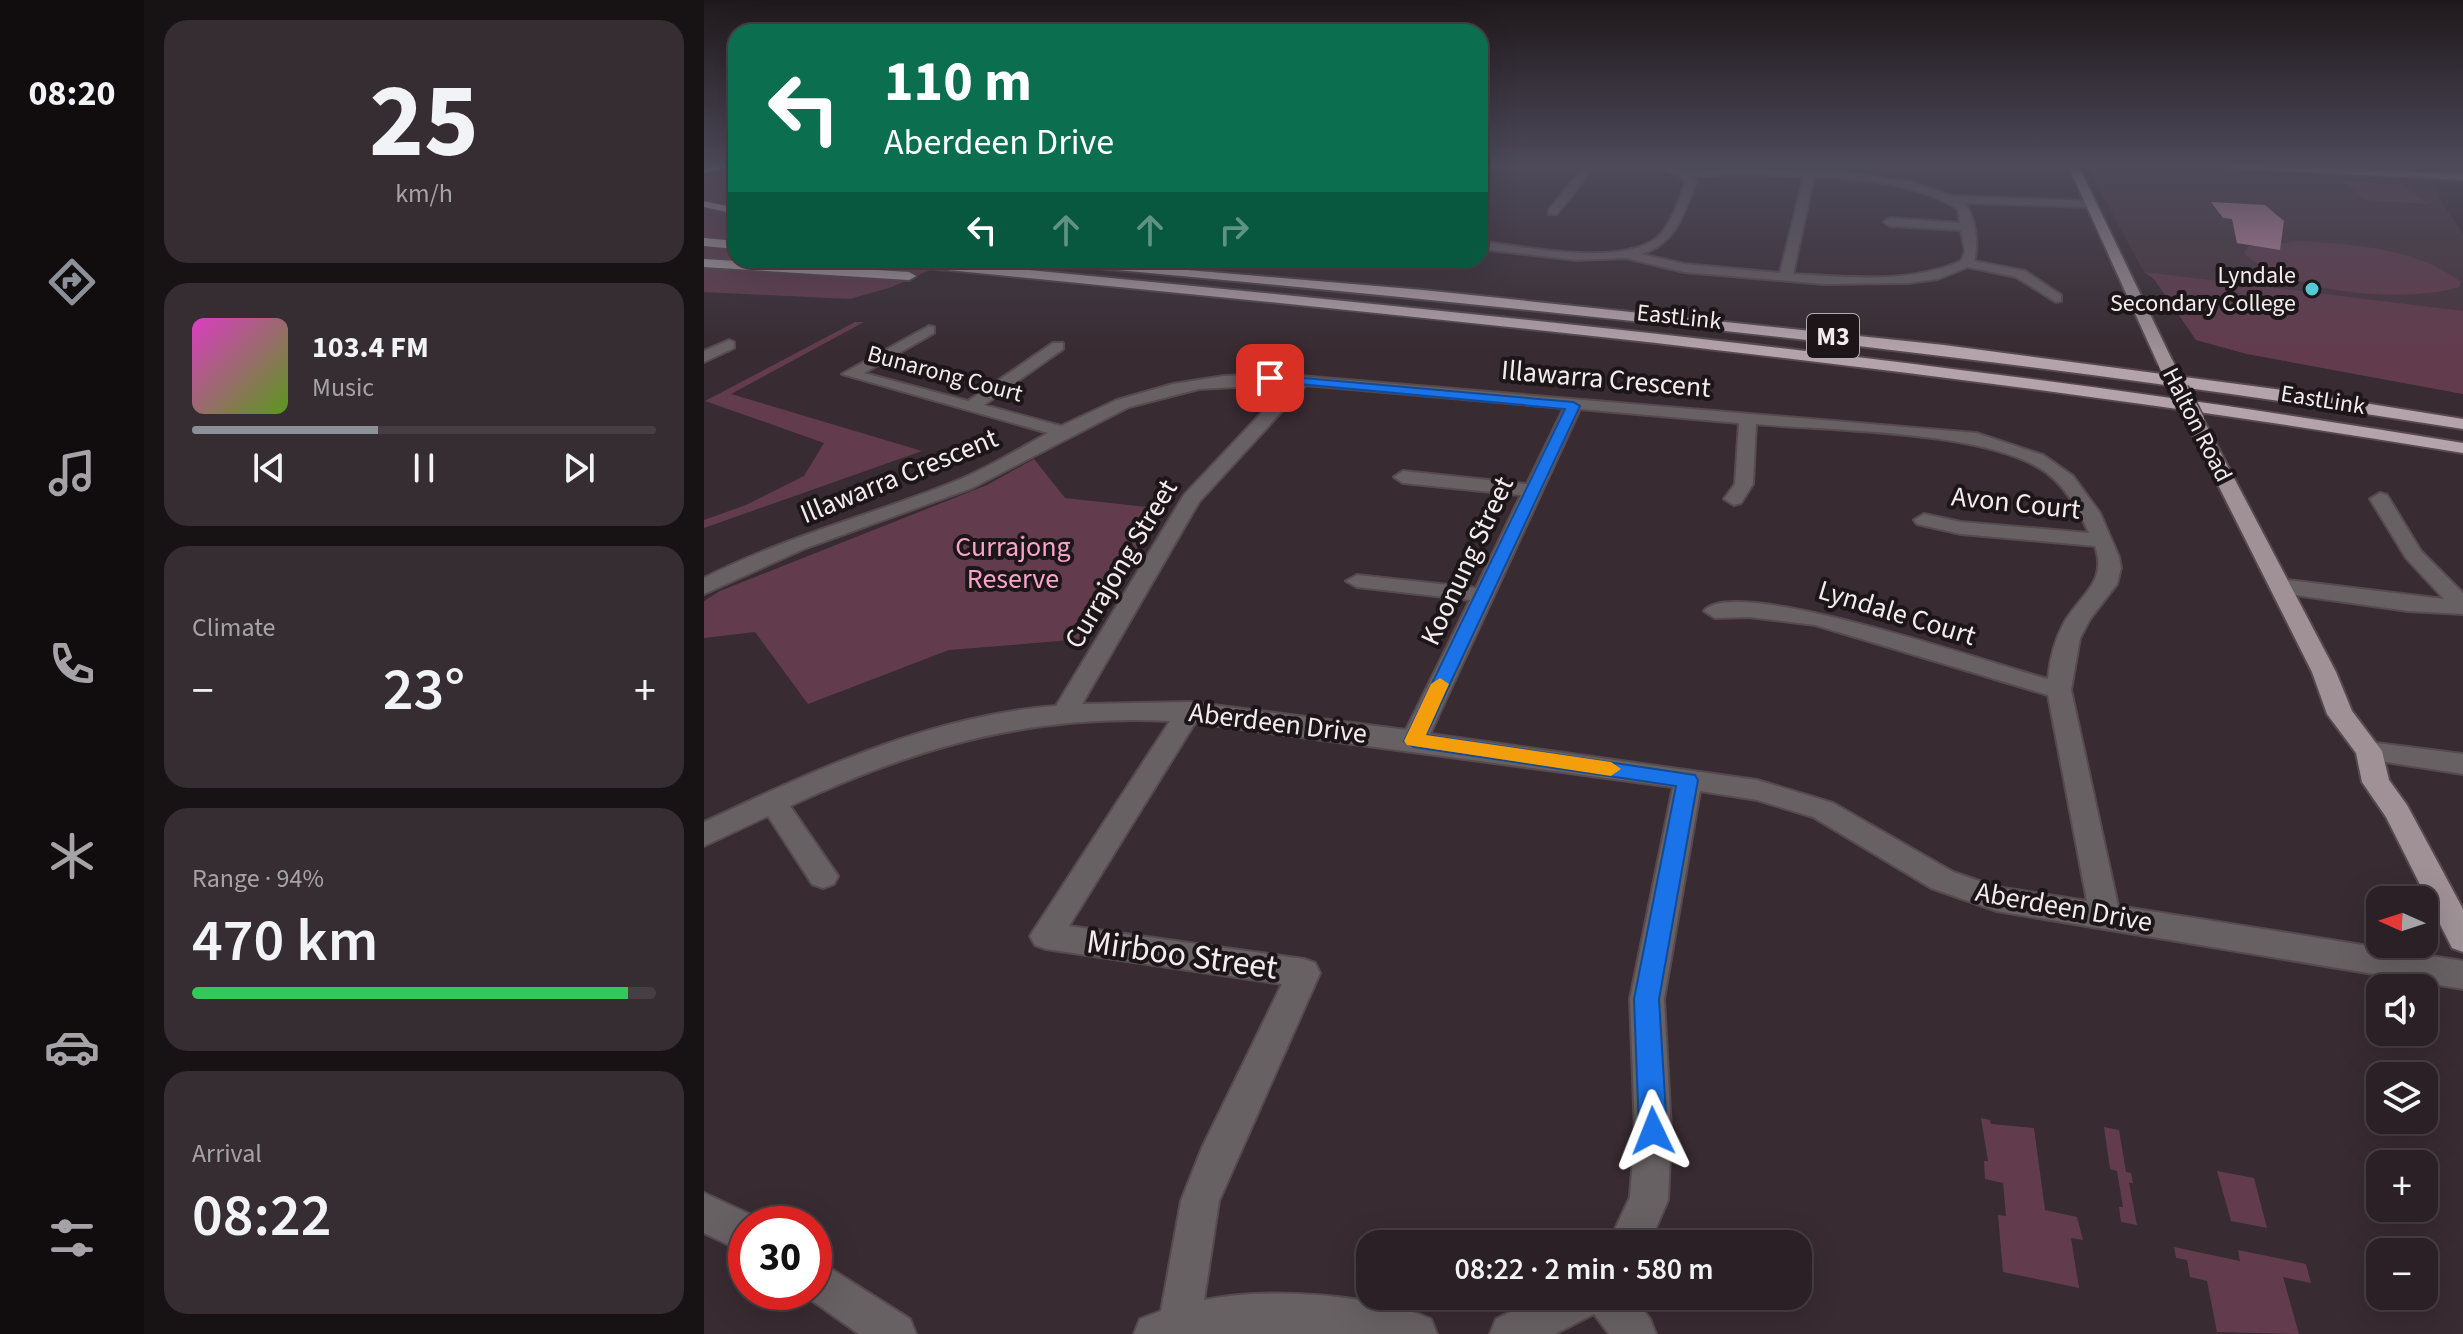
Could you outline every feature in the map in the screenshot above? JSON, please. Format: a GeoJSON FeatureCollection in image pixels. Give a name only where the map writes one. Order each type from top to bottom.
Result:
{"type":"FeatureCollection","features":[{"type":"Feature","properties":{"kind":"highway"},"geometry":{"type":"LineString","coordinates":[[704,242],[728,244]]}},
{"type":"Feature","properties":{"kind":"highway"},"geometry":{"type":"LineString","coordinates":[[704,263],[728,265]]}},
{"type":"Feature","properties":{"kind":"highway"},"geometry":{"type":"LineString","coordinates":[[783,268],[1259,298]]}},
{"type":"Feature","properties":{"kind":"highway","name":"EastLink"},"geometry":{"type":"LineString","coordinates":[[965,268],[1921,367],[2259,414],[2463,448]]}},
{"type":"Feature","properties":{"kind":"highway","name":"EastLink"},"geometry":{"type":"LineString","coordinates":[[1137,268],[1950,349],[2209,384],[2463,424]]}},
{"type":"Feature","properties":{"kind":"highway"},"geometry":{"type":"LineString","coordinates":[[1154,268],[1199,274]]}},
{"type":"Feature","properties":{"kind":"main road","name":"Halton Road"},"geometry":{"type":"LineString","coordinates":[[2102,227],[2166,364],[2329,681],[2340,714],[2378,753],[2376,782],[2397,812],[2463,939]]}},
{"type":"Feature","properties":{"kind":"street"},"geometry":{"type":"LineString","coordinates":[[1488,246],[1581,256],[1625,253],[1664,237],[1669,227]]}},
{"type":"Feature","properties":{"kind":"street"},"geometry":{"type":"LineString","coordinates":[[1786,275],[1797,227]]}},
{"type":"Feature","properties":{"kind":"street"},"geometry":{"type":"LineString","coordinates":[[1967,263],[1971,252],[1968,227]]}},
{"type":"Feature","properties":{"kind":"street"},"geometry":{"type":"LineString","coordinates":[[1625,253],[1668,267],[1900,280],[1933,276],[1967,263],[2020,274],[2056,298]]}},
{"type":"Feature","properties":{"kind":"street","name":"Bunarong Court"},"geometry":{"type":"LineString","coordinates":[[929,330],[850,374],[1064,432]]}},
{"type":"Feature","properties":{"kind":"street"},"geometry":{"type":"LineString","coordinates":[[704,357],[729,345]]}},
{"type":"Feature","properties":{"kind":"street"},"geometry":{"type":"LineString","coordinates":[[971,406],[1058,346]]}},
{"type":"Feature","properties":{"kind":"street","name":"Illawarra Crescent"},"geometry":{"type":"LineString","coordinates":[[704,587],[746,567],[981,477],[1119,405],[1189,378],[1302,380],[1573,406],[1947,433],[1990,441],[2027,454],[2056,471],[2078,490],[2110,561],[2109,578],[2069,639],[2060,668],[2059,690],[2105,916]]}},
{"type":"Feature","properties":{"kind":"street","name":"Currajong Street"},"geometry":{"type":"LineString","coordinates":[[1064,714],[1191,499],[1302,380]]}},
{"type":"Feature","properties":{"kind":"street","name":"Koonung Street"},"geometry":{"type":"LineString","coordinates":[[1414,741],[1573,406]]}},
{"type":"Feature","properties":{"kind":"street"},"geometry":{"type":"LineString","coordinates":[[1734,499],[1744,484],[1748,419]]}},
{"type":"Feature","properties":{"kind":"street"},"geometry":{"type":"LineString","coordinates":[[2027,454],[2047,444]]}},
{"type":"Feature","properties":{"kind":"street"},"geometry":{"type":"LineString","coordinates":[[1403,477],[1532,490]]}},
{"type":"Feature","properties":{"kind":"street"},"geometry":{"type":"LineString","coordinates":[[2380,499],[2413,554],[2463,606]]}},
{"type":"Feature","properties":{"kind":"street","name":"Avon Court"},"geometry":{"type":"LineString","coordinates":[[1924,520],[1961,528],[2102,540]]}},
{"type":"Feature","properties":{"kind":"street"},"geometry":{"type":"LineString","coordinates":[[1357,581],[1482,595]]}},
{"type":"Feature","properties":{"kind":"street"},"geometry":{"type":"LineString","coordinates":[[2280,586],[2399,603],[2463,606]]}},
{"type":"Feature","properties":{"kind":"street","name":"Lyndale Court"},"geometry":{"type":"LineString","coordinates":[[1715,611],[1753,609],[1799,613],[1979,669],[2059,690]]}},
{"type":"Feature","properties":{"kind":"street","name":"Aberdeen Drive"},"geometry":{"type":"LineString","coordinates":[[704,835],[772,801],[857,765],[994,723],[1139,708],[1190,711],[1757,790],[1804,802],[1966,890],[1997,899],[2463,975]]}},
{"type":"Feature","properties":{"kind":"street","name":"Mirboo Street"},"geometry":{"type":"LineString","coordinates":[[1167,1330],[1200,1201],[1304,973],[1046,936],[1190,711]]}},
{"type":"Feature","properties":{"kind":"street"},"geometry":{"type":"LineString","coordinates":[[2378,753],[2463,764]]}},
{"type":"Feature","properties":{"kind":"street"},"geometry":{"type":"LineString","coordinates":[[1635,1230],[1649,1200],[1653,1131],[1647,999],[1688,780]]}},
{"type":"Feature","properties":{"kind":"street"},"geometry":{"type":"LineString","coordinates":[[772,801],[823,876]]}},
{"type":"Feature","properties":{"kind":"street"},"geometry":{"type":"LineString","coordinates":[[704,1212],[728,1224]]}},
{"type":"Feature","properties":{"kind":"street"},"geometry":{"type":"LineString","coordinates":[[832,1290],[895,1334]]}},
{"type":"Feature","properties":{"kind":"street"},"geometry":{"type":"LineString","coordinates":[[1511,1334],[1559,1310]]}},
{"type":"Feature","properties":{"kind":"street"},"geometry":{"type":"LineString","coordinates":[[1617,1310],[1635,1334]]}},
{"type":"Feature","properties":{"kind":"street"},"geometry":{"type":"LineString","coordinates":[[1167,1330],[1288,1311],[1341,1318],[1416,1334]]}},
{"type":"Feature","properties":{"kind":"shaded area","name":"Lyndale Secondary College"},"geometry":{"type":"Polygon","coordinates":[[[2120,227],[2459,227],[2463,234],[2463,394],[2247,354],[2196,340],[2154,279],[2144,272],[2120,227]]]}},
{"type":"Feature","properties":{"kind":"green space"},"geometry":{"type":"Polygon","coordinates":[[[704,227],[728,227],[728,268],[935,268],[892,287],[850,299],[704,292],[704,227]]]}},
{"type":"Feature","properties":{"kind":"green space"},"geometry":{"type":"Polygon","coordinates":[[[2306,241],[2367,247],[2407,256],[2426,262],[2461,282],[2459,287],[2436,292],[2379,294],[2347,291],[2287,278],[2263,267],[2244,253],[2249,246],[2306,241]]]}},
{"type":"Feature","properties":{"kind":"green space"},"geometry":{"type":"Polygon","coordinates":[[[2144,272],[2463,311],[2463,394],[2247,354],[2196,340],[2154,279],[2144,272]]]}},
{"type":"Feature","properties":{"kind":"green space"},"geometry":{"type":"Polygon","coordinates":[[[855,322],[864,322],[731,394],[922,451],[704,528],[704,520],[746,505],[804,476],[824,443],[705,401],[855,322]]]}},
{"type":"Feature","properties":{"kind":"green space","name":"Currajong Reserve"},"geometry":{"type":"Polygon","coordinates":[[[1034,459],[1065,498],[1165,509],[1084,639],[949,650],[808,704],[755,632],[704,638],[704,601],[720,591],[987,485],[1034,459]]]}},
{"type":"Feature","properties":{"kind":"green space"},"geometry":{"type":"Polygon","coordinates":[[[1981,1118],[1990,1120],[1991,1124],[2034,1128],[2045,1210],[2077,1217],[2083,1240],[2071,1238],[2079,1288],[2003,1272],[1998,1215],[2006,1216],[2003,1183],[1985,1179],[1984,1161],[1988,1161],[1981,1118]]]}},
{"type":"Feature","properties":{"kind":"green space"},"geometry":{"type":"Polygon","coordinates":[[[2104,1127],[2119,1130],[2126,1172],[2131,1173],[2133,1183],[2129,1183],[2137,1225],[2121,1222],[2119,1207],[2123,1207],[2117,1171],[2110,1169],[2104,1127]]]}},
{"type":"Feature","properties":{"kind":"green space"},"geometry":{"type":"Polygon","coordinates":[[[2217,1171],[2254,1178],[2267,1228],[2231,1221],[2217,1171]]]}},
{"type":"Feature","properties":{"kind":"green space"},"geometry":{"type":"Polygon","coordinates":[[[2174,1247],[2240,1261],[2238,1250],[2306,1264],[2311,1283],[2283,1277],[2299,1334],[2217,1332],[2207,1281],[2190,1277],[2187,1260],[2176,1258],[2174,1247]]]}},
{"type":"Feature","properties":{"kind":"building"},"geometry":{"type":"Polygon","coordinates":[[[2234,227],[2283,227],[2280,250],[2237,243],[2234,227]]]}},
{"type":"Feature","properties":{"kind":"slow traffic"},"geometry":{"type":"LineString","coordinates":[[1440,684],[1414,741],[1611,769]]}},
{"type":"Feature","properties":{"kind":"place","name":"Lyndale Secondary College"},"geometry":{"type":"Point","coordinates":[2312,289]}},
{"type":"Feature","properties":{"kind":"route"},"geometry":{"type":"LineString","coordinates":[[1270,378],[1573,406],[1414,741],[1688,780],[1647,999],[1653,1131]]}}]}
